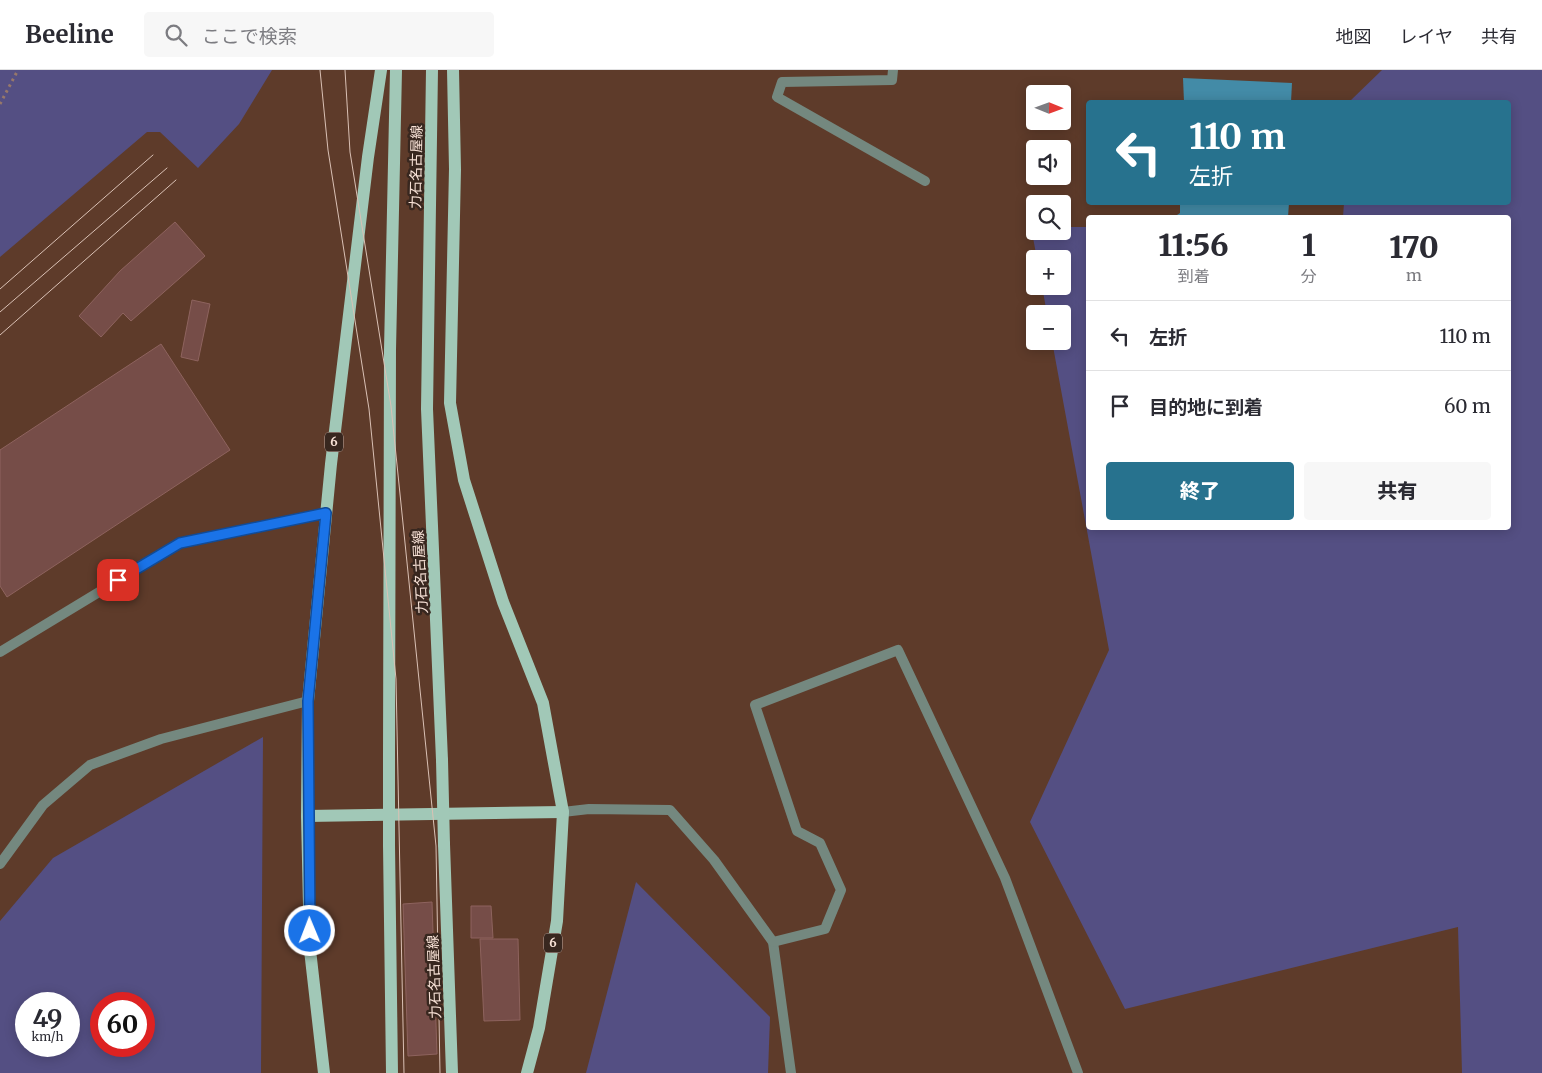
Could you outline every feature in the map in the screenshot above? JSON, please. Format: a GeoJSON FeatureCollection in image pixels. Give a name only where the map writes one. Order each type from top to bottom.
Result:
{"type":"FeatureCollection","features":[{"type":"Feature","properties":{"kind":"main road","name":"6"},"geometry":{"type":"LineString","coordinates":[[324,1073],[310,950],[307,816],[308,701],[326,513],[367,166],[381,70]]}},
{"type":"Feature","properties":{"kind":"main road","name":"力石名古屋線"},"geometry":{"type":"LineString","coordinates":[[392,1073],[388,759],[390,350],[396,70]]}},
{"type":"Feature","properties":{"kind":"main road","name":"力石名古屋線"},"geometry":{"type":"LineString","coordinates":[[432,70],[427,409],[442,760],[452,1073]]}},
{"type":"Feature","properties":{"kind":"main road","name":"6"},"geometry":{"type":"LineString","coordinates":[[454,70],[455,169],[450,403],[464,480],[503,602],[543,703],[563,812],[557,921],[539,1028],[527,1073]]}},
{"type":"Feature","properties":{"kind":"main road"},"geometry":{"type":"LineString","coordinates":[[307,816],[563,812]]}},
{"type":"Feature","properties":{"kind":"lane"},"geometry":{"type":"LineString","coordinates":[[893,70],[892,80],[782,82],[778,97],[924,181]]}},
{"type":"Feature","properties":{"kind":"lane"},"geometry":{"type":"LineString","coordinates":[[0,652],[180,543],[326,513]]}},
{"type":"Feature","properties":{"kind":"lane"},"geometry":{"type":"LineString","coordinates":[[773,942],[825,930],[841,890],[820,843],[797,831],[755,705],[898,650],[1005,878],[1078,1073]]}},
{"type":"Feature","properties":{"kind":"lane"},"geometry":{"type":"LineString","coordinates":[[0,864],[43,804],[90,765],[161,739],[308,701]]}},
{"type":"Feature","properties":{"kind":"lane"},"geometry":{"type":"LineString","coordinates":[[563,812],[588,809],[670,810],[714,860],[773,942],[791,1073]]}},
{"type":"Feature","properties":{"kind":"path"},"geometry":{"type":"LineString","coordinates":[[0,104],[18,70]]}},
{"type":"Feature","properties":{"kind":"shaded area"},"geometry":{"type":"Polygon","coordinates":[[[0,70],[272,70],[239,124],[198,168],[160,132],[147,132],[0,257],[0,70]]]}},
{"type":"Feature","properties":{"kind":"shaded area"},"geometry":{"type":"Polygon","coordinates":[[[1382,70],[1542,70],[1542,1073],[1462,1073],[1458,927],[1125,1009],[1030,822],[1109,650],[1087,530],[1511,530],[1511,215],[1343,215],[1344,205],[1511,205],[1511,100],[1351,100],[1382,70]]]}},
{"type":"Feature","properties":{"kind":"shaded area"},"geometry":{"type":"Polygon","coordinates":[[[1071,227],[1086,227],[1086,525],[1054,350],[1071,350],[1071,305],[1045,305],[1044,295],[1071,295],[1071,250],[1035,250],[1033,240],[1071,240],[1071,227]]]}},
{"type":"Feature","properties":{"kind":"shaded area"},"geometry":{"type":"Polygon","coordinates":[[[263,737],[261,1073],[0,1073],[0,921],[53,858],[263,737]]]}},
{"type":"Feature","properties":{"kind":"shaded area"},"geometry":{"type":"Polygon","coordinates":[[[636,882],[770,1017],[768,1073],[586,1073],[636,882]]]}},
{"type":"Feature","properties":{"kind":"water"},"geometry":{"type":"Polygon","coordinates":[[[1183,78],[1292,83],[1291,100],[1184,100],[1183,78]]]}},
{"type":"Feature","properties":{"kind":"water"},"geometry":{"type":"Polygon","coordinates":[[[1180,205],[1289,205],[1288,215],[1177,215],[1180,213],[1180,205]]]}},
{"type":"Feature","properties":{"kind":"building"},"geometry":{"type":"Polygon","coordinates":[[[175,222],[205,256],[131,321],[123,313],[101,337],[79,316],[120,271],[175,222]]]}},
{"type":"Feature","properties":{"kind":"building"},"geometry":{"type":"Polygon","coordinates":[[[192,300],[210,304],[198,361],[181,357],[192,300]]]}},
{"type":"Feature","properties":{"kind":"building"},"geometry":{"type":"Polygon","coordinates":[[[161,344],[230,450],[7,597],[0,586],[0,450],[161,344]]]}},
{"type":"Feature","properties":{"kind":"building"},"geometry":{"type":"Polygon","coordinates":[[[432,902],[437,1054],[408,1056],[403,904],[432,902]]]}},
{"type":"Feature","properties":{"kind":"building"},"geometry":{"type":"Polygon","coordinates":[[[471,906],[491,906],[493,938],[471,938],[471,906]]]}},
{"type":"Feature","properties":{"kind":"building"},"geometry":{"type":"Polygon","coordinates":[[[480,939],[518,939],[520,1020],[484,1021],[480,939]]]}},
{"type":"Feature","properties":{"kind":"tram line"},"geometry":{"type":"LineString","coordinates":[[320,70],[328,150],[369,409],[396,679],[404,1073]]}},
{"type":"Feature","properties":{"kind":"tram line"},"geometry":{"type":"LineString","coordinates":[[345,70],[350,152],[391,406],[436,846],[440,1073]]}},
{"type":"Feature","properties":{"kind":"tram line"},"geometry":{"type":"LineString","coordinates":[[0,289],[153,155]]}},
{"type":"Feature","properties":{"kind":"tram line"},"geometry":{"type":"LineString","coordinates":[[0,312],[167,168]]}},
{"type":"Feature","properties":{"kind":"tram line"},"geometry":{"type":"LineString","coordinates":[[0,335],[176,180]]}},
{"type":"Feature","properties":{"kind":"route"},"geometry":{"type":"LineString","coordinates":[[118,580],[180,543],[326,513],[320,557],[308,701],[307,816],[310,931]]}}]}
